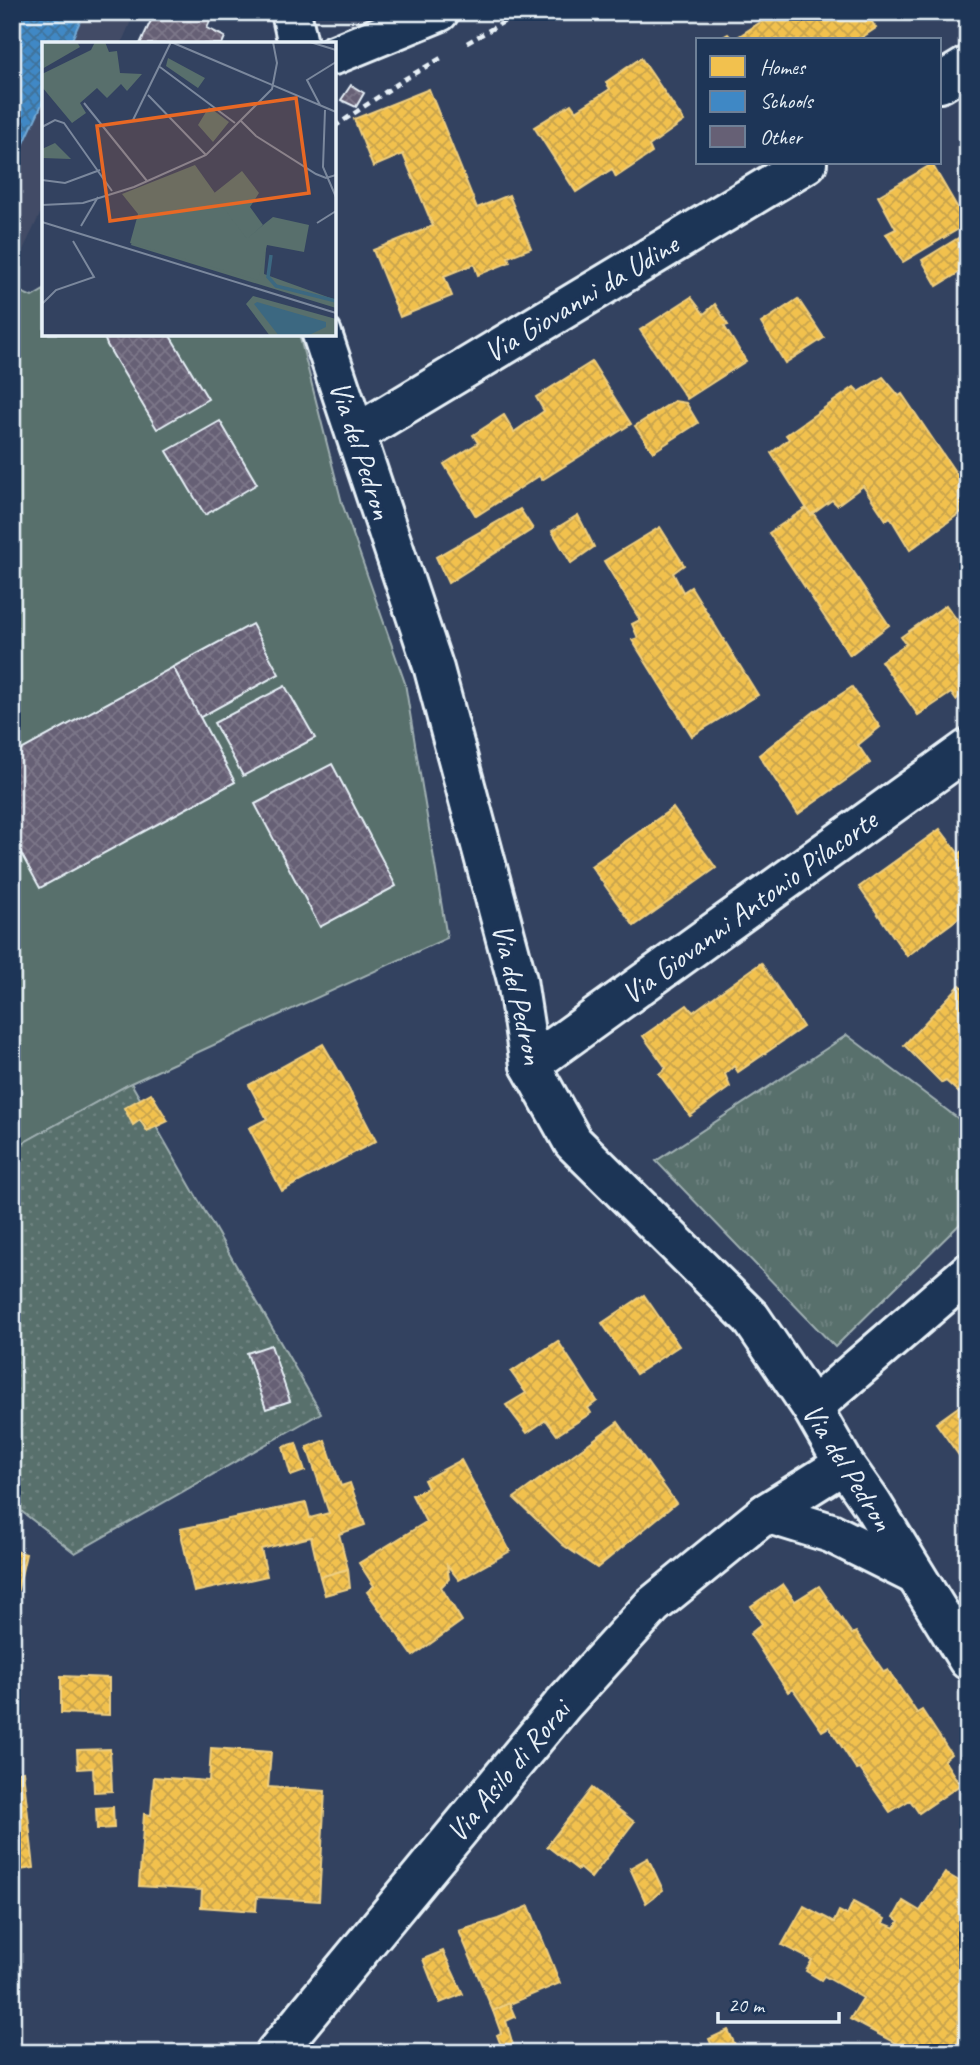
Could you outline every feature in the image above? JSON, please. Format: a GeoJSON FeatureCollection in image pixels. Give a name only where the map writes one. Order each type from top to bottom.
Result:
{"type":"FeatureCollection","features":[{"type":"Feature","properties":{"kind":"street"},"geometry":{"type":"LineString","coordinates":[[291,12],[298,42]]}},
{"type":"Feature","properties":{"kind":"street"},"geometry":{"type":"LineString","coordinates":[[336,54],[439,12]]}},
{"type":"Feature","properties":{"kind":"street"},"geometry":{"type":"LineString","coordinates":[[942,82],[968,66]]}},
{"type":"Feature","properties":{"kind":"street","name":"Via Giovanni da Udine"},"geometry":{"type":"LineString","coordinates":[[356,434],[805,164]]}},
{"type":"Feature","properties":{"kind":"street","name":"Via del Pedron"},"geometry":{"type":"LineString","coordinates":[[323,336],[434,669],[517,980],[530,1065],[573,1142],[751,1318],[812,1408],[844,1464],[872,1504],[968,1660]]}},
{"type":"Feature","properties":{"kind":"street","name":"Via Giovanni Antonio Pilacorte"},"geometry":{"type":"LineString","coordinates":[[530,1065],[968,749]]}},
{"type":"Feature","properties":{"kind":"street"},"geometry":{"type":"LineString","coordinates":[[812,1408],[968,1273]]}},
{"type":"Feature","properties":{"kind":"street","name":"Via Asilo di Rorai"},"geometry":{"type":"LineString","coordinates":[[275,2053],[563,1704],[653,1605],[766,1513],[844,1464]]}},
{"type":"Feature","properties":{"kind":"street"},"geometry":{"type":"LineString","coordinates":[[766,1513],[831,1533],[915,1575]]}},
{"type":"Feature","properties":{"kind":"path"},"geometry":{"type":"LineString","coordinates":[[465,44],[521,12]]}},
{"type":"Feature","properties":{"kind":"path"},"geometry":{"type":"LineString","coordinates":[[336,126],[443,56]]}},
{"type":"Feature","properties":{"kind":"shaded area"},"geometry":{"type":"Polygon","coordinates":[[[12,12],[135,12],[122,42],[42,42],[42,210],[12,273],[12,12]]]}},
{"type":"Feature","properties":{"kind":"green space"},"geometry":{"type":"Polygon","coordinates":[[[12,288],[32,297],[42,291],[42,336],[300,336],[342,503],[405,683],[447,938],[131,1083],[12,1149],[12,288]]]}},
{"type":"Feature","properties":{"kind":"green space"},"geometry":{"type":"Polygon","coordinates":[[[847,1035],[968,1126],[968,1216],[835,1347],[656,1161],[847,1035]]]}},
{"type":"Feature","properties":{"kind":"green space"},"geometry":{"type":"Polygon","coordinates":[[[131,1083],[321,1413],[75,1553],[12,1504],[12,1149],[131,1083]]]}},
{"type":"Feature","properties":{"kind":"building: Homes"},"geometry":{"type":"Polygon","coordinates":[[[776,12],[865,12],[876,28],[861,38],[736,38],[776,12]]]}},
{"type":"Feature","properties":{"kind":"building: Homes"},"geometry":{"type":"Polygon","coordinates":[[[641,58],[684,121],[649,146],[652,153],[616,177],[612,169],[576,192],[534,127],[571,104],[576,111],[610,89],[606,82],[641,58]]]}},
{"type":"Feature","properties":{"kind":"building: Homes"},"geometry":{"type":"Polygon","coordinates":[[[429,89],[477,208],[509,195],[531,248],[508,257],[510,262],[478,275],[474,264],[444,276],[452,296],[400,317],[373,250],[433,226],[403,154],[373,167],[354,119],[429,89]]]}},
{"type":"Feature","properties":{"kind":"building: Homes"},"geometry":{"type":"Polygon","coordinates":[[[932,164],[967,224],[903,262],[886,234],[896,229],[878,196],[932,164]]]}},
{"type":"Feature","properties":{"kind":"building: Homes"},"geometry":{"type":"Polygon","coordinates":[[[968,232],[968,267],[937,286],[922,260],[968,232]]]}},
{"type":"Feature","properties":{"kind":"building: Homes"},"geometry":{"type":"Polygon","coordinates":[[[691,297],[704,314],[715,304],[728,325],[724,326],[746,361],[687,399],[640,330],[691,297]]]}},
{"type":"Feature","properties":{"kind":"building: Homes"},"geometry":{"type":"Polygon","coordinates":[[[798,299],[824,338],[785,363],[761,323],[798,299]]]}},
{"type":"Feature","properties":{"kind":"building: Homes"},"geometry":{"type":"Polygon","coordinates":[[[592,362],[631,424],[542,480],[539,476],[476,516],[444,464],[478,443],[473,435],[504,415],[514,432],[544,411],[536,397],[592,362]]]}},
{"type":"Feature","properties":{"kind":"building: Homes"},"geometry":{"type":"Polygon","coordinates":[[[883,377],[899,396],[902,394],[964,485],[958,488],[968,504],[968,507],[910,550],[890,517],[886,520],[863,486],[837,505],[832,500],[811,515],[771,453],[789,439],[786,435],[854,387],[859,392],[883,377]]]}},
{"type":"Feature","properties":{"kind":"building: Homes"},"geometry":{"type":"Polygon","coordinates":[[[674,401],[686,403],[698,423],[653,452],[635,426],[674,401]]]}},
{"type":"Feature","properties":{"kind":"building: Homes"},"geometry":{"type":"Polygon","coordinates":[[[806,508],[811,515],[813,513],[889,625],[850,655],[769,533],[806,508]]]}},
{"type":"Feature","properties":{"kind":"building: Homes"},"geometry":{"type":"Polygon","coordinates":[[[520,509],[533,529],[448,583],[436,557],[520,509]]]}},
{"type":"Feature","properties":{"kind":"building: Homes"},"geometry":{"type":"Polygon","coordinates":[[[578,515],[594,547],[571,563],[552,531],[578,515]]]}},
{"type":"Feature","properties":{"kind":"building: Homes"},"geometry":{"type":"Polygon","coordinates":[[[660,527],[684,565],[673,573],[683,592],[691,587],[758,695],[692,736],[632,640],[638,638],[632,624],[640,620],[604,561],[660,527]]]}},
{"type":"Feature","properties":{"kind":"building: Homes"},"geometry":{"type":"Polygon","coordinates":[[[946,605],[968,635],[968,689],[956,700],[951,693],[918,715],[881,661],[906,644],[901,637],[946,605]]]}},
{"type":"Feature","properties":{"kind":"building: Homes"},"geometry":{"type":"Polygon","coordinates":[[[852,687],[880,727],[858,745],[870,763],[798,814],[759,755],[815,711],[852,687]]]}},
{"type":"Feature","properties":{"kind":"building: Homes"},"geometry":{"type":"Polygon","coordinates":[[[673,808],[716,868],[634,926],[591,866],[673,808]]]}},
{"type":"Feature","properties":{"kind":"building: Homes"},"geometry":{"type":"Polygon","coordinates":[[[940,829],[959,854],[963,851],[968,858],[968,911],[907,956],[859,887],[940,829]]]}},
{"type":"Feature","properties":{"kind":"building: Homes"},"geometry":{"type":"Polygon","coordinates":[[[761,963],[803,1027],[738,1072],[734,1066],[725,1074],[730,1087],[690,1116],[659,1074],[666,1068],[643,1036],[687,1005],[693,1012],[761,963]]]}},
{"type":"Feature","properties":{"kind":"building: Homes"},"geometry":{"type":"Polygon","coordinates":[[[960,985],[968,993],[968,1101],[946,1081],[942,1083],[904,1045],[960,985]]]}},
{"type":"Feature","properties":{"kind":"building: Homes"},"geometry":{"type":"Polygon","coordinates":[[[323,1044],[376,1141],[282,1191],[249,1128],[267,1119],[249,1085],[323,1044]]]}},
{"type":"Feature","properties":{"kind":"building: Homes"},"geometry":{"type":"Polygon","coordinates":[[[151,1093],[168,1121],[147,1131],[140,1120],[133,1125],[124,1108],[151,1093]]]}},
{"type":"Feature","properties":{"kind":"building: Homes"},"geometry":{"type":"Polygon","coordinates":[[[644,1295],[679,1346],[636,1374],[602,1323],[644,1295]]]}},
{"type":"Feature","properties":{"kind":"building: Homes"},"geometry":{"type":"Polygon","coordinates":[[[558,1341],[597,1401],[588,1408],[591,1413],[557,1435],[546,1420],[527,1433],[506,1405],[526,1393],[511,1372],[558,1341]]]}},
{"type":"Feature","properties":{"kind":"building: Homes"},"geometry":{"type":"Polygon","coordinates":[[[968,1400],[968,1468],[936,1423],[968,1400]]]}},
{"type":"Feature","properties":{"kind":"building: Homes"},"geometry":{"type":"Polygon","coordinates":[[[618,1422],[676,1503],[597,1568],[563,1545],[514,1498],[618,1422]]]}},
{"type":"Feature","properties":{"kind":"building: Homes"},"geometry":{"type":"Polygon","coordinates":[[[325,1440],[341,1486],[350,1483],[365,1525],[339,1534],[348,1569],[320,1577],[311,1537],[261,1549],[267,1576],[194,1592],[180,1529],[306,1503],[310,1518],[329,1513],[307,1447],[325,1440]]]}},
{"type":"Feature","properties":{"kind":"building: Homes"},"geometry":{"type":"Polygon","coordinates":[[[296,1443],[305,1471],[291,1476],[283,1447],[296,1443]]]}},
{"type":"Feature","properties":{"kind":"building: Homes"},"geometry":{"type":"Polygon","coordinates":[[[461,1460],[510,1551],[459,1580],[447,1565],[449,1579],[441,1587],[462,1621],[413,1656],[367,1592],[374,1586],[359,1563],[426,1522],[412,1495],[428,1488],[424,1480],[461,1460]]]}},
{"type":"Feature","properties":{"kind":"building: Homes"},"geometry":{"type":"Polygon","coordinates":[[[12,1550],[26,1554],[12,1616],[12,1550]]]}},
{"type":"Feature","properties":{"kind":"building: Homes"},"geometry":{"type":"Polygon","coordinates":[[[348,1569],[350,1588],[325,1595],[320,1577],[348,1569]]]}},
{"type":"Feature","properties":{"kind":"building: Homes"},"geometry":{"type":"Polygon","coordinates":[[[783,1584],[795,1601],[819,1586],[852,1634],[856,1632],[884,1672],[888,1670],[917,1713],[922,1710],[951,1754],[944,1760],[960,1785],[919,1813],[910,1800],[890,1812],[860,1769],[857,1770],[829,1727],[822,1731],[793,1689],[788,1692],[750,1634],[762,1624],[751,1606],[783,1584]]]}},
{"type":"Feature","properties":{"kind":"building: Homes"},"geometry":{"type":"Polygon","coordinates":[[[61,1676],[109,1678],[109,1715],[61,1713],[61,1676]]]}},
{"type":"Feature","properties":{"kind":"building: Homes"},"geometry":{"type":"Polygon","coordinates":[[[211,1748],[271,1752],[268,1787],[325,1791],[319,1901],[257,1897],[256,1911],[201,1907],[202,1890],[139,1886],[144,1814],[151,1815],[154,1777],[209,1781],[211,1748]]]}},
{"type":"Feature","properties":{"kind":"building: Homes"},"geometry":{"type":"Polygon","coordinates":[[[110,1749],[112,1791],[94,1792],[93,1768],[78,1769],[77,1750],[110,1749]]]}},
{"type":"Feature","properties":{"kind":"building: Homes"},"geometry":{"type":"Polygon","coordinates":[[[23,1771],[34,1868],[12,1871],[12,1773],[23,1771]]]}},
{"type":"Feature","properties":{"kind":"building: Homes"},"geometry":{"type":"Polygon","coordinates":[[[592,1788],[634,1822],[591,1878],[547,1846],[592,1788]]]}},
{"type":"Feature","properties":{"kind":"building: Homes"},"geometry":{"type":"Polygon","coordinates":[[[113,1807],[114,1828],[97,1829],[96,1808],[113,1807]]]}},
{"type":"Feature","properties":{"kind":"building: Homes"},"geometry":{"type":"Polygon","coordinates":[[[648,1858],[663,1890],[646,1903],[630,1868],[648,1858]]]}},
{"type":"Feature","properties":{"kind":"building: Homes"},"geometry":{"type":"Polygon","coordinates":[[[945,1873],[968,1886],[968,2027],[954,2053],[914,2053],[850,2019],[863,1998],[824,1976],[821,1980],[806,1971],[812,1960],[782,1945],[804,1906],[834,1922],[839,1911],[847,1915],[853,1902],[885,1919],[883,1923],[895,1928],[899,1921],[894,1917],[903,1901],[920,1911],[945,1873]]]}},
{"type":"Feature","properties":{"kind":"building: Homes"},"geometry":{"type":"Polygon","coordinates":[[[529,1906],[560,1983],[493,2011],[459,1931],[529,1906]]]}},
{"type":"Feature","properties":{"kind":"building: Homes"},"geometry":{"type":"Polygon","coordinates":[[[443,1951],[463,1994],[440,2003],[423,1959],[443,1951]]]}},
{"type":"Feature","properties":{"kind":"building: Homes"},"geometry":{"type":"Polygon","coordinates":[[[509,2003],[515,2017],[506,2021],[515,2052],[504,2053],[497,2035],[501,2033],[493,2011],[509,2003]]]}},
{"type":"Feature","properties":{"kind":"building: Homes"},"geometry":{"type":"Polygon","coordinates":[[[728,2030],[738,2051],[715,2053],[709,2039],[728,2030]]]}},
{"type":"Feature","properties":{"kind":"building: Schools"},"geometry":{"type":"Polygon","coordinates":[[[12,12],[84,12],[71,42],[42,42],[42,104],[12,169],[12,12]]]}},
{"type":"Feature","properties":{"kind":"building: Other"},"geometry":{"type":"Polygon","coordinates":[[[155,12],[202,12],[212,16],[207,28],[225,37],[223,42],[141,42],[155,12]]]}},
{"type":"Feature","properties":{"kind":"building: Other"},"geometry":{"type":"Polygon","coordinates":[[[351,85],[364,93],[356,107],[341,100],[351,85]]]}},
{"type":"Feature","properties":{"kind":"building: Other"},"geometry":{"type":"Polygon","coordinates":[[[104,336],[170,336],[208,399],[157,429],[104,336]]]}},
{"type":"Feature","properties":{"kind":"building: Other"},"geometry":{"type":"Polygon","coordinates":[[[220,421],[257,484],[205,515],[167,451],[220,421]]]}},
{"type":"Feature","properties":{"kind":"building: Other"},"geometry":{"type":"Polygon","coordinates":[[[252,624],[279,674],[199,718],[173,667],[252,624]]]}},
{"type":"Feature","properties":{"kind":"building: Other"},"geometry":{"type":"Polygon","coordinates":[[[173,667],[235,782],[40,888],[12,837],[12,755],[173,667]]]}},
{"type":"Feature","properties":{"kind":"building: Other"},"geometry":{"type":"Polygon","coordinates":[[[285,686],[315,738],[243,776],[214,723],[285,686]]]}},
{"type":"Feature","properties":{"kind":"building: Other"},"geometry":{"type":"Polygon","coordinates":[[[332,764],[396,886],[320,927],[255,804],[332,764]]]}},
{"type":"Feature","properties":{"kind":"building: Other"},"geometry":{"type":"Polygon","coordinates":[[[271,1345],[290,1401],[266,1409],[247,1353],[271,1345]]]}}]}
